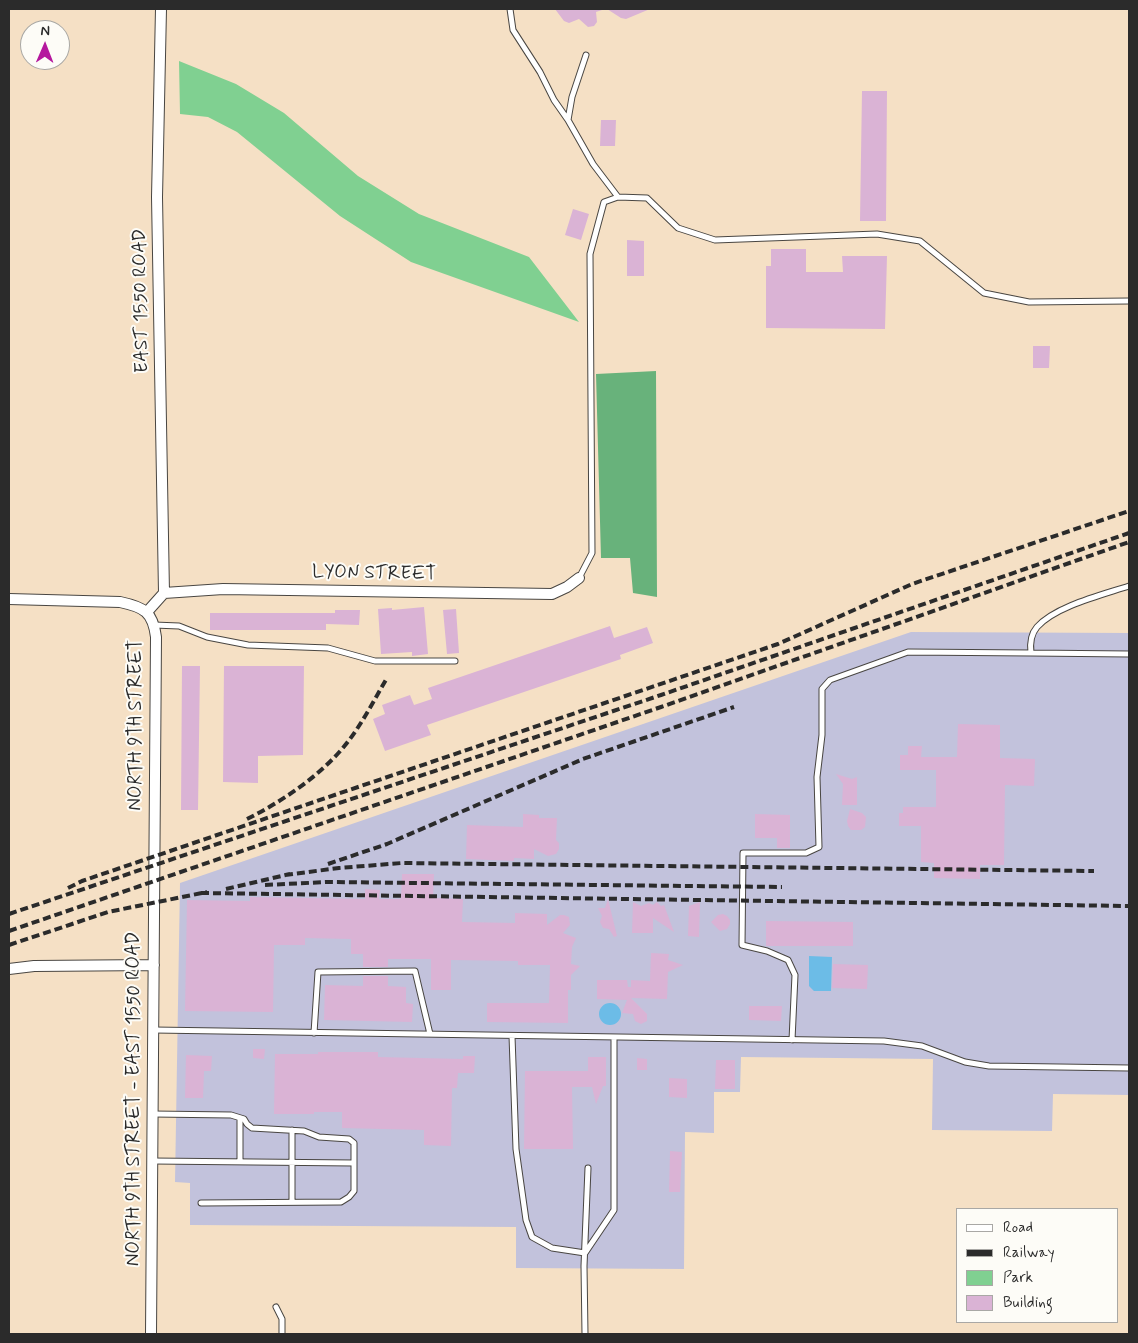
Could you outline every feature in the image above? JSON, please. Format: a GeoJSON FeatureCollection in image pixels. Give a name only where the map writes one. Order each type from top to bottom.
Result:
{"type":"FeatureCollection","features":[{"type":"Feature","properties":{"kind":"street","name":"EAST 1550 ROAD"},"geometry":{"type":"LineString","coordinates":[[161,9],[157,197],[164,592]]}},
{"type":"Feature","properties":{"kind":"street","name":"LYON STREET"},"geometry":{"type":"LineString","coordinates":[[164,592],[223,589],[552,594],[567,587],[579,578]]}},
{"type":"Feature","properties":{"kind":"street","name":"NORTH 9TH STREET"},"geometry":{"type":"LineString","coordinates":[[154,865],[156,637],[154,625],[147,612],[164,592]]}},
{"type":"Feature","properties":{"kind":"street"},"geometry":{"type":"LineString","coordinates":[[9,600],[120,602],[135,605],[147,612]]}},
{"type":"Feature","properties":{"kind":"street","name":"NORTH 9TH STREET - EAST 1550 ROAD"},"geometry":{"type":"LineString","coordinates":[[151,1334],[154,865]]}},
{"type":"Feature","properties":{"kind":"street"},"geometry":{"type":"LineString","coordinates":[[9,969],[34,966],[154,965]]}},
{"type":"Feature","properties":{"kind":"lane"},"geometry":{"type":"LineString","coordinates":[[510,9],[513,30],[540,72],[554,100],[568,120],[593,164],[618,196]]}},
{"type":"Feature","properties":{"kind":"lane"},"geometry":{"type":"LineString","coordinates":[[568,120],[572,97],[586,55]]}},
{"type":"Feature","properties":{"kind":"lane"},"geometry":{"type":"LineString","coordinates":[[579,578],[592,553],[590,254],[604,202],[618,196],[647,198],[678,228],[715,240],[877,234],[920,241],[984,293],[1029,302],[1129,301]]}},
{"type":"Feature","properties":{"kind":"lane"},"geometry":{"type":"LineString","coordinates":[[1031,654],[1030,645],[1036,628],[1058,611],[1129,586]]}},
{"type":"Feature","properties":{"kind":"lane"},"geometry":{"type":"LineString","coordinates":[[154,625],[179,626],[207,637],[248,645],[328,648],[376,661],[455,662]]}},
{"type":"Feature","properties":{"kind":"lane"},"geometry":{"type":"LineString","coordinates":[[792,1040],[795,975],[788,960],[767,951],[742,945],[743,853],[806,853],[819,847],[817,777],[822,735],[822,689],[830,680],[908,652],[1129,654]]}},
{"type":"Feature","properties":{"kind":"lane"},"geometry":{"type":"LineString","coordinates":[[314,1033],[318,972],[415,971],[430,1034]]}},
{"type":"Feature","properties":{"kind":"lane"},"geometry":{"type":"LineString","coordinates":[[154,1030],[884,1041],[922,1046],[965,1062],[989,1066],[1129,1068]]}},
{"type":"Feature","properties":{"kind":"lane"},"geometry":{"type":"LineString","coordinates":[[512,1036],[516,1148],[526,1220],[532,1237],[552,1248],[585,1253]]}},
{"type":"Feature","properties":{"kind":"lane"},"geometry":{"type":"LineString","coordinates":[[585,1253],[614,1210],[614,1037]]}},
{"type":"Feature","properties":{"kind":"lane"},"geometry":{"type":"LineString","coordinates":[[153,1114],[231,1115],[244,1119],[252,1128],[304,1131],[319,1137],[349,1139],[354,1143],[354,1191],[341,1202],[201,1203]]}},
{"type":"Feature","properties":{"kind":"lane"},"geometry":{"type":"LineString","coordinates":[[240,1118],[240,1162]]}},
{"type":"Feature","properties":{"kind":"lane"},"geometry":{"type":"LineString","coordinates":[[292,1130],[292,1202]]}},
{"type":"Feature","properties":{"kind":"lane"},"geometry":{"type":"LineString","coordinates":[[153,1162],[354,1163]]}},
{"type":"Feature","properties":{"kind":"lane"},"geometry":{"type":"LineString","coordinates":[[585,1334],[588,1168]]}},
{"type":"Feature","properties":{"kind":"lane"},"geometry":{"type":"LineString","coordinates":[[276,1308],[282,1318],[282,1334]]}},
{"type":"Feature","properties":{"kind":"shaded area"},"geometry":{"type":"Polygon","coordinates":[[[911,632],[1129,633],[1129,1095],[1053,1094],[1052,1131],[932,1130],[933,1059],[741,1057],[740,1092],[714,1092],[714,1133],[685,1132],[684,1269],[516,1268],[516,1227],[190,1225],[190,1183],[175,1182],[180,883],[911,632]]]}},
{"type":"Feature","properties":{"kind":"green space"},"geometry":{"type":"Polygon","coordinates":[[[179,61],[236,84],[284,113],[358,176],[419,214],[529,257],[579,322],[411,262],[340,216],[237,132],[208,117],[180,114],[179,61]]]}},
{"type":"Feature","properties":{"kind":"green space"},"geometry":{"type":"Polygon","coordinates":[[[656,371],[657,597],[633,593],[630,558],[601,558],[596,374],[656,371]]]}},
{"type":"Feature","properties":{"kind":"water"},"geometry":{"type":"Polygon","coordinates":[[[809,956],[832,957],[831,991],[814,991],[809,986],[809,956]]]}},
{"type":"Feature","properties":{"kind":"water"},"geometry":{"type":"Polygon","coordinates":[[[610,1003],[618,1006],[621,1014],[618,1022],[610,1025],[602,1022],[599,1014],[602,1006],[610,1003]]]}},
{"type":"Feature","properties":{"kind":"building"},"geometry":{"type":"Polygon","coordinates":[[[555,9],[602,10],[596,12],[597,22],[594,26],[588,27],[579,19],[569,23],[564,21],[555,9]]]}},
{"type":"Feature","properties":{"kind":"building"},"geometry":{"type":"Polygon","coordinates":[[[607,9],[650,9],[626,19],[607,9]]]}},
{"type":"Feature","properties":{"kind":"building"},"geometry":{"type":"Polygon","coordinates":[[[862,91],[887,91],[886,221],[860,221],[862,91]]]}},
{"type":"Feature","properties":{"kind":"building"},"geometry":{"type":"Polygon","coordinates":[[[601,120],[616,120],[615,146],[600,146],[601,120]]]}},
{"type":"Feature","properties":{"kind":"building"},"geometry":{"type":"Polygon","coordinates":[[[573,209],[589,214],[581,240],[565,235],[573,209]]]}},
{"type":"Feature","properties":{"kind":"building"},"geometry":{"type":"Polygon","coordinates":[[[627,240],[644,241],[644,276],[627,276],[627,240]]]}},
{"type":"Feature","properties":{"kind":"building"},"geometry":{"type":"Polygon","coordinates":[[[771,249],[806,249],[806,272],[843,272],[842,256],[887,256],[885,329],[766,328],[766,266],[771,266],[771,249]]]}},
{"type":"Feature","properties":{"kind":"building"},"geometry":{"type":"Polygon","coordinates":[[[1033,346],[1050,346],[1049,368],[1033,368],[1033,346]]]}},
{"type":"Feature","properties":{"kind":"building"},"geometry":{"type":"Polygon","coordinates":[[[424,607],[428,654],[412,656],[412,652],[381,654],[378,609],[392,608],[392,610],[424,607]]]}},
{"type":"Feature","properties":{"kind":"building"},"geometry":{"type":"Polygon","coordinates":[[[456,609],[459,653],[447,654],[443,610],[456,609]]]}},
{"type":"Feature","properties":{"kind":"building"},"geometry":{"type":"Polygon","coordinates":[[[335,610],[360,610],[359,625],[326,624],[326,630],[210,630],[210,613],[335,613],[335,610]]]}},
{"type":"Feature","properties":{"kind":"building"},"geometry":{"type":"Polygon","coordinates":[[[610,626],[614,638],[647,627],[653,643],[620,655],[621,659],[427,725],[431,735],[385,751],[373,719],[385,714],[382,705],[410,695],[414,705],[432,699],[428,688],[610,626]]]}},
{"type":"Feature","properties":{"kind":"building"},"geometry":{"type":"Polygon","coordinates":[[[182,666],[200,666],[198,810],[181,810],[182,666]]]}},
{"type":"Feature","properties":{"kind":"building"},"geometry":{"type":"Polygon","coordinates":[[[224,666],[304,666],[303,755],[258,756],[258,783],[223,782],[224,666]]]}},
{"type":"Feature","properties":{"kind":"building"},"geometry":{"type":"Polygon","coordinates":[[[958,724],[1000,725],[1000,758],[1035,759],[1034,786],[1005,785],[1004,865],[980,865],[980,879],[934,878],[934,863],[921,862],[921,826],[899,826],[899,813],[903,813],[903,807],[936,807],[936,770],[900,770],[900,755],[908,755],[908,746],[922,746],[921,757],[957,757],[958,724]]]}},
{"type":"Feature","properties":{"kind":"building"},"geometry":{"type":"Polygon","coordinates":[[[836,774],[852,779],[857,777],[857,805],[842,805],[843,784],[836,774]]]}},
{"type":"Feature","properties":{"kind":"building"},"geometry":{"type":"Polygon","coordinates":[[[850,809],[862,813],[866,817],[865,827],[861,830],[851,830],[848,826],[847,821],[850,809]]]}},
{"type":"Feature","properties":{"kind":"building"},"geometry":{"type":"Polygon","coordinates":[[[523,814],[539,815],[539,818],[557,818],[556,840],[559,843],[559,849],[556,854],[548,856],[534,849],[534,859],[514,858],[514,861],[466,859],[467,825],[523,827],[523,814]]]}},
{"type":"Feature","properties":{"kind":"building"},"geometry":{"type":"Polygon","coordinates":[[[755,814],[790,815],[790,848],[777,848],[777,838],[755,838],[755,814]]]}},
{"type":"Feature","properties":{"kind":"building"},"geometry":{"type":"Polygon","coordinates":[[[402,874],[434,874],[433,898],[463,899],[462,922],[515,923],[515,913],[547,914],[547,925],[560,915],[569,917],[570,925],[563,933],[576,938],[572,947],[571,964],[580,966],[571,975],[571,990],[568,990],[568,1023],[487,1022],[487,1003],[549,1003],[550,965],[518,965],[518,961],[451,960],[451,990],[431,990],[431,959],[388,959],[388,967],[363,967],[363,954],[351,954],[351,939],[305,938],[305,945],[274,945],[273,1012],[185,1011],[187,900],[250,901],[250,897],[365,899],[365,889],[380,890],[379,899],[401,899],[402,874]]]}},
{"type":"Feature","properties":{"kind":"building"},"geometry":{"type":"Polygon","coordinates":[[[608,899],[617,936],[614,937],[609,929],[603,928],[600,922],[602,916],[598,908],[605,908],[608,899]]]}},
{"type":"Feature","properties":{"kind":"building"},"geometry":{"type":"Polygon","coordinates":[[[633,902],[641,906],[649,903],[653,905],[657,902],[661,906],[664,905],[674,932],[653,918],[653,933],[632,933],[633,902]]]}},
{"type":"Feature","properties":{"kind":"building"},"geometry":{"type":"Polygon","coordinates":[[[700,902],[699,937],[688,936],[689,906],[700,902]]]}},
{"type":"Feature","properties":{"kind":"building"},"geometry":{"type":"Polygon","coordinates":[[[723,914],[730,920],[730,924],[727,929],[720,931],[711,922],[718,915],[723,914]]]}},
{"type":"Feature","properties":{"kind":"building"},"geometry":{"type":"Polygon","coordinates":[[[766,921],[853,922],[853,946],[766,946],[766,921]]]}},
{"type":"Feature","properties":{"kind":"building"},"geometry":{"type":"Polygon","coordinates":[[[651,953],[669,954],[668,960],[683,965],[668,972],[667,999],[631,998],[647,1014],[647,1021],[641,1024],[635,1021],[633,1014],[622,1013],[627,1000],[597,999],[597,980],[627,980],[628,987],[631,987],[631,980],[650,981],[651,953]]]}},
{"type":"Feature","properties":{"kind":"building"},"geometry":{"type":"Polygon","coordinates":[[[833,964],[868,965],[867,989],[832,988],[833,964]]]}},
{"type":"Feature","properties":{"kind":"building"},"geometry":{"type":"Polygon","coordinates":[[[363,976],[388,976],[388,986],[406,987],[406,1003],[413,1004],[412,1022],[324,1020],[325,985],[363,986],[363,976]]]}},
{"type":"Feature","properties":{"kind":"building"},"geometry":{"type":"Polygon","coordinates":[[[749,1006],[782,1006],[781,1021],[749,1020],[749,1006]]]}},
{"type":"Feature","properties":{"kind":"building"},"geometry":{"type":"Polygon","coordinates":[[[253,1049],[265,1049],[264,1059],[253,1058],[253,1049]]]}},
{"type":"Feature","properties":{"kind":"building"},"geometry":{"type":"Polygon","coordinates":[[[318,1052],[378,1052],[378,1057],[463,1059],[463,1056],[475,1056],[474,1073],[458,1073],[457,1088],[452,1088],[451,1146],[424,1145],[424,1130],[342,1128],[342,1112],[274,1114],[275,1054],[318,1054],[318,1052]]]}},
{"type":"Feature","properties":{"kind":"building"},"geometry":{"type":"Polygon","coordinates":[[[186,1055],[212,1056],[211,1071],[204,1071],[203,1098],[185,1098],[186,1055]]]}},
{"type":"Feature","properties":{"kind":"building"},"geometry":{"type":"Polygon","coordinates":[[[588,1057],[606,1057],[606,1086],[603,1086],[596,1104],[592,1087],[572,1087],[573,1149],[524,1149],[525,1071],[588,1071],[588,1057]]]}},
{"type":"Feature","properties":{"kind":"building"},"geometry":{"type":"Polygon","coordinates":[[[637,1058],[647,1059],[647,1070],[637,1070],[637,1058]]]}},
{"type":"Feature","properties":{"kind":"building"},"geometry":{"type":"Polygon","coordinates":[[[716,1060],[735,1060],[735,1089],[715,1089],[716,1060]]]}},
{"type":"Feature","properties":{"kind":"building"},"geometry":{"type":"Polygon","coordinates":[[[669,1078],[687,1079],[687,1098],[669,1097],[669,1078]]]}},
{"type":"Feature","properties":{"kind":"building"},"geometry":{"type":"Polygon","coordinates":[[[670,1151],[682,1152],[680,1192],[669,1192],[670,1151]]]}},
{"type":"Feature","properties":{"kind":"railway"},"geometry":{"type":"LineString","coordinates":[[68,888],[82,881],[778,644],[912,584],[1129,511]]}},
{"type":"Feature","properties":{"kind":"railway"},"geometry":{"type":"LineString","coordinates":[[9,914],[661,695],[1129,533]]}},
{"type":"Feature","properties":{"kind":"railway"},"geometry":{"type":"LineString","coordinates":[[9,931],[661,707],[1129,542]]}},
{"type":"Feature","properties":{"kind":"railway"},"geometry":{"type":"LineString","coordinates":[[247,819],[273,805],[298,788],[332,760],[355,732],[387,678]]}},
{"type":"Feature","properties":{"kind":"railway"},"geometry":{"type":"LineString","coordinates":[[328,864],[387,844],[583,759],[734,707]]}},
{"type":"Feature","properties":{"kind":"railway"},"geometry":{"type":"LineString","coordinates":[[285,875],[402,863],[1094,871]]}},
{"type":"Feature","properties":{"kind":"railway"},"geometry":{"type":"LineString","coordinates":[[226,889],[290,874]]}},
{"type":"Feature","properties":{"kind":"railway"},"geometry":{"type":"LineString","coordinates":[[265,885],[327,882],[782,887]]}},
{"type":"Feature","properties":{"kind":"railway"},"geometry":{"type":"LineString","coordinates":[[9,945],[108,912],[207,892]]}},
{"type":"Feature","properties":{"kind":"railway"},"geometry":{"type":"LineString","coordinates":[[201,893],[1129,906]]}}]}
